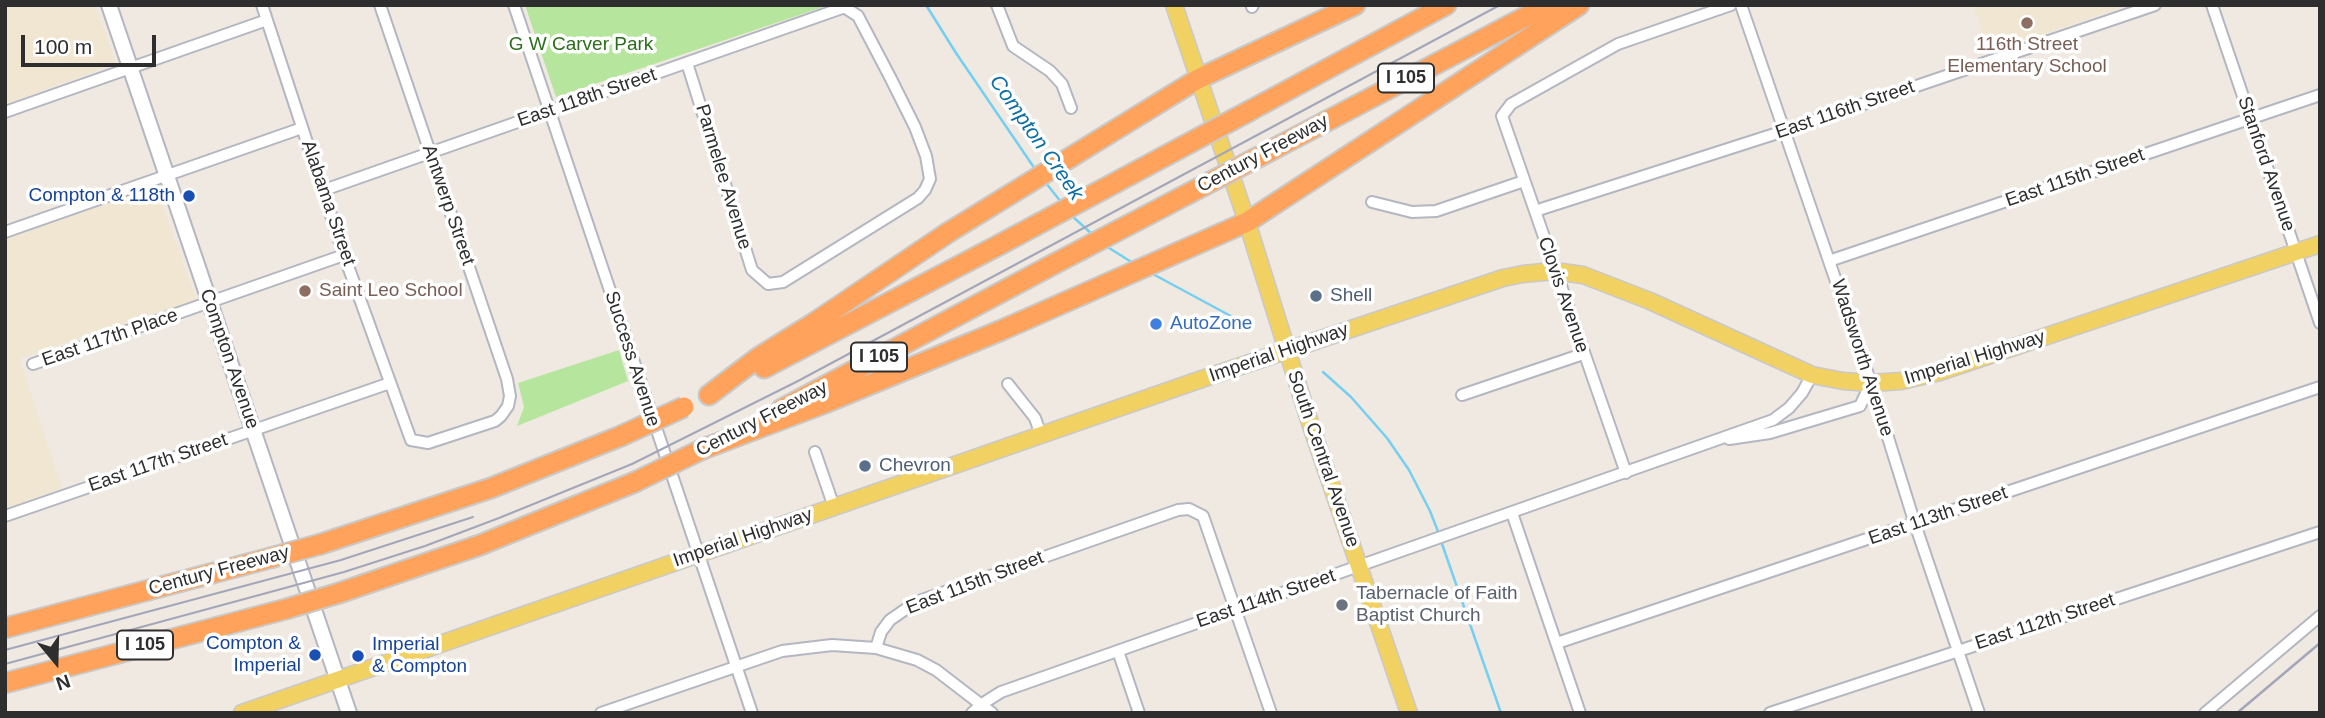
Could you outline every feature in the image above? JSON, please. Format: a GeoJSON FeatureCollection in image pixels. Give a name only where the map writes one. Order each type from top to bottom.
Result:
{"type":"FeatureCollection","features":[{"type":"Feature","properties":{"kind":"highway"},"geometry":{"type":"LineString","coordinates":[[709,395],[759,357],[949,232],[1198,79],[1355,5]]}},
{"type":"Feature","properties":{"kind":"highway","name":"Century Freeway"},"geometry":{"type":"LineString","coordinates":[[5,628],[321,544],[491,488],[621,436],[709,395],[999,245],[1446,5]]}},
{"type":"Feature","properties":{"kind":"highway","name":"Century Freeway"},"geometry":{"type":"LineString","coordinates":[[5,683],[339,593],[480,545],[635,482],[703,449],[1548,5]]}},
{"type":"Feature","properties":{"kind":"highway"},"geometry":{"type":"LineString","coordinates":[[703,449],[825,403],[1247,222],[1579,5]]}},
{"type":"Feature","properties":{"kind":"highway"},"geometry":{"type":"LineString","coordinates":[[5,619],[108,601]]}},
{"type":"Feature","properties":{"kind":"main road","name":"Compton Avenue"},"geometry":{"type":"LineString","coordinates":[[109,5],[349,713]]}},
{"type":"Feature","properties":{"kind":"main road","name":"South Central Avenue"},"geometry":{"type":"LineString","coordinates":[[1174,5],[1409,713]]}},
{"type":"Feature","properties":{"kind":"main road","name":"Imperial Highway"},"geometry":{"type":"LineString","coordinates":[[242,713],[1041,435],[1503,278],[1554,271],[1600,280],[1812,375],[1871,383],[1901,381],[1940,372],[2320,244]]}},
{"type":"Feature","properties":{"kind":"street","name":"Alabama Street"},"geometry":{"type":"LineString","coordinates":[[262,5],[344,255],[411,439]]}},
{"type":"Feature","properties":{"kind":"street","name":"Antwerp Street"},"geometry":{"type":"LineString","coordinates":[[380,5],[507,379],[510,396],[508,406],[495,421],[428,443],[411,439]]}},
{"type":"Feature","properties":{"kind":"street","name":"Success Avenue"},"geometry":{"type":"LineString","coordinates":[[513,5],[752,713]]}},
{"type":"Feature","properties":{"kind":"street"},"geometry":{"type":"LineString","coordinates":[[997,5],[1013,46],[1050,71],[1062,84],[1071,108]]}},
{"type":"Feature","properties":{"kind":"street","name":"Clovis Avenue"},"geometry":{"type":"LineString","coordinates":[[1626,473],[1502,116],[1511,104],[1618,44],[1731,5]]}},
{"type":"Feature","properties":{"kind":"street","name":"Wadsworth Avenue"},"geometry":{"type":"LineString","coordinates":[[1741,5],[1871,383],[1979,713]]}},
{"type":"Feature","properties":{"kind":"street","name":"East 116th Street"},"geometry":{"type":"LineString","coordinates":[[1535,211],[1784,131],[2155,5]]}},
{"type":"Feature","properties":{"kind":"street","name":"Stanford Avenue"},"geometry":{"type":"LineString","coordinates":[[2212,5],[2320,323]]}},
{"type":"Feature","properties":{"kind":"street","name":"East 118th Street"},"geometry":{"type":"LineString","coordinates":[[324,190],[845,6]]}},
{"type":"Feature","properties":{"kind":"street","name":"Parmelee Avenue"},"geometry":{"type":"LineString","coordinates":[[687,63],[752,270],[768,284],[783,282],[918,198],[930,180],[926,156],[900,97],[858,16],[845,6]]}},
{"type":"Feature","properties":{"kind":"street"},"geometry":{"type":"LineString","coordinates":[[5,112],[267,19]]}},
{"type":"Feature","properties":{"kind":"street","name":"East 115th Street"},"geometry":{"type":"LineString","coordinates":[[1829,261],[2320,95]]}},
{"type":"Feature","properties":{"kind":"street"},"geometry":{"type":"LineString","coordinates":[[5,232],[302,128]]}},
{"type":"Feature","properties":{"kind":"street"},"geometry":{"type":"LineString","coordinates":[[1372,202],[1412,212],[1436,211],[1524,181]]}},
{"type":"Feature","properties":{"kind":"street","name":"East 117th Place"},"geometry":{"type":"LineString","coordinates":[[33,365],[344,255]]}},
{"type":"Feature","properties":{"kind":"street"},"geometry":{"type":"LineString","coordinates":[[1462,395],[1583,354]]}},
{"type":"Feature","properties":{"kind":"street","name":"East 114th Street"},"geometry":{"type":"LineString","coordinates":[[972,713],[1001,692],[1773,420],[1789,408],[1802,393],[1812,375]]}},
{"type":"Feature","properties":{"kind":"street","name":"East 117th Street"},"geometry":{"type":"LineString","coordinates":[[5,516],[390,383]]}},
{"type":"Feature","properties":{"kind":"street","name":"East 114th Street"},"geometry":{"type":"LineString","coordinates":[[1722,439],[1743,439],[1770,433],[1860,407],[1871,383]]}},
{"type":"Feature","properties":{"kind":"street"},"geometry":{"type":"LineString","coordinates":[[1008,384],[1035,418],[1041,435]]}},
{"type":"Feature","properties":{"kind":"street","name":"East 113th Street"},"geometry":{"type":"LineString","coordinates":[[1557,643],[2320,387]]}},
{"type":"Feature","properties":{"kind":"street"},"geometry":{"type":"LineString","coordinates":[[815,452],[834,507]]}},
{"type":"Feature","properties":{"kind":"street","name":"East 115th Street"},"geometry":{"type":"LineString","coordinates":[[876,648],[881,632],[890,620],[916,603],[1178,510],[1189,509],[1203,516],[1236,610]]}},
{"type":"Feature","properties":{"kind":"street"},"geometry":{"type":"LineString","coordinates":[[1512,513],[1580,713]]}},
{"type":"Feature","properties":{"kind":"street","name":"East 112th Street"},"geometry":{"type":"LineString","coordinates":[[1770,713],[2320,532]]}},
{"type":"Feature","properties":{"kind":"street"},"geometry":{"type":"LineString","coordinates":[[1236,610],[1271,713]]}},
{"type":"Feature","properties":{"kind":"street"},"geometry":{"type":"LineString","coordinates":[[2205,713],[2320,615]]}},
{"type":"Feature","properties":{"kind":"street"},"geometry":{"type":"LineString","coordinates":[[601,713],[782,651],[856,645],[917,660],[936,670],[992,713]]}},
{"type":"Feature","properties":{"kind":"street"},"geometry":{"type":"LineString","coordinates":[[1118,651],[1139,713]]}},
{"type":"Feature","properties":{"kind":"shaded area"},"geometry":{"type":"Polygon","coordinates":[[[5,5],[95,5],[116,64],[5,104],[5,5]]]}},
{"type":"Feature","properties":{"kind":"shaded area","name":"116th Street Elementary School"},"geometry":{"type":"Polygon","coordinates":[[[1973,5],[2129,5],[1999,49],[1986,42],[1973,5]]]}},
{"type":"Feature","properties":{"kind":"shaded area"},"geometry":{"type":"Polygon","coordinates":[[[156,186],[196,300],[19,358],[62,488],[5,508],[5,238],[156,186]]]}},
{"type":"Feature","properties":{"kind":"green space","name":"G W Carver Park"},"geometry":{"type":"Polygon","coordinates":[[[525,5],[829,5],[556,97],[525,5]]]}},
{"type":"Feature","properties":{"kind":"green space"},"geometry":{"type":"Polygon","coordinates":[[[619,350],[628,381],[517,426],[524,407],[518,383],[619,350]]]}},
{"type":"Feature","properties":{"kind":"waterway","name":"Compton Creek"},"geometry":{"type":"LineString","coordinates":[[926,5],[1035,169]]}},
{"type":"Feature","properties":{"kind":"waterway","name":"Compton Creek"},"geometry":{"type":"LineString","coordinates":[[1046,183],[1061,202]]}},
{"type":"Feature","properties":{"kind":"waterway","name":"Compton Creek"},"geometry":{"type":"LineString","coordinates":[[1072,216],[1093,235]]}},
{"type":"Feature","properties":{"kind":"waterway","name":"Compton Creek"},"geometry":{"type":"LineString","coordinates":[[1106,246],[1133,263]]}},
{"type":"Feature","properties":{"kind":"waterway","name":"Compton Creek"},"geometry":{"type":"LineString","coordinates":[[1151,273],[1253,328]]}},
{"type":"Feature","properties":{"kind":"waterway"},"geometry":{"type":"LineString","coordinates":[[1323,372],[1351,397],[1387,438],[1409,470],[1439,534]]}},
{"type":"Feature","properties":{"kind":"waterway"},"geometry":{"type":"LineString","coordinates":[[1441,541],[1501,713]]}},
{"type":"Feature","properties":{"kind":"tram line"},"geometry":{"type":"LineString","coordinates":[[5,664],[344,572],[425,546],[632,464],[798,381],[1500,5]]}},
{"type":"Feature","properties":{"kind":"tram line"},"geometry":{"type":"LineString","coordinates":[[5,650],[341,560],[473,517]]}},
{"type":"Feature","properties":{"kind":"railway"},"geometry":{"type":"LineString","coordinates":[[2237,713],[2320,643]]}},
{"type":"Feature","properties":{"kind":"place","name":"116th Street Elementary School"},"geometry":{"type":"Point","coordinates":[2027,23]}},
{"type":"Feature","properties":{"kind":"place","name":"Compton & 118th"},"geometry":{"type":"Point","coordinates":[189,196]}},
{"type":"Feature","properties":{"kind":"place","name":"Saint Leo School"},"geometry":{"type":"Point","coordinates":[305,291]}},
{"type":"Feature","properties":{"kind":"place","name":"Shell"},"geometry":{"type":"Point","coordinates":[1316,296]}},
{"type":"Feature","properties":{"kind":"place","name":"AutoZone"},"geometry":{"type":"Point","coordinates":[1156,324]}},
{"type":"Feature","properties":{"kind":"place","name":"Chevron"},"geometry":{"type":"Point","coordinates":[865,466]}},
{"type":"Feature","properties":{"kind":"place","name":"Tabernacle of Faith Baptist Church"},"geometry":{"type":"Point","coordinates":[1342,605]}},
{"type":"Feature","properties":{"kind":"place","name":"Compton & Imperial"},"geometry":{"type":"Point","coordinates":[315,655]}},
{"type":"Feature","properties":{"kind":"place","name":"Imperial & Compton"},"geometry":{"type":"Point","coordinates":[358,656]}}]}
